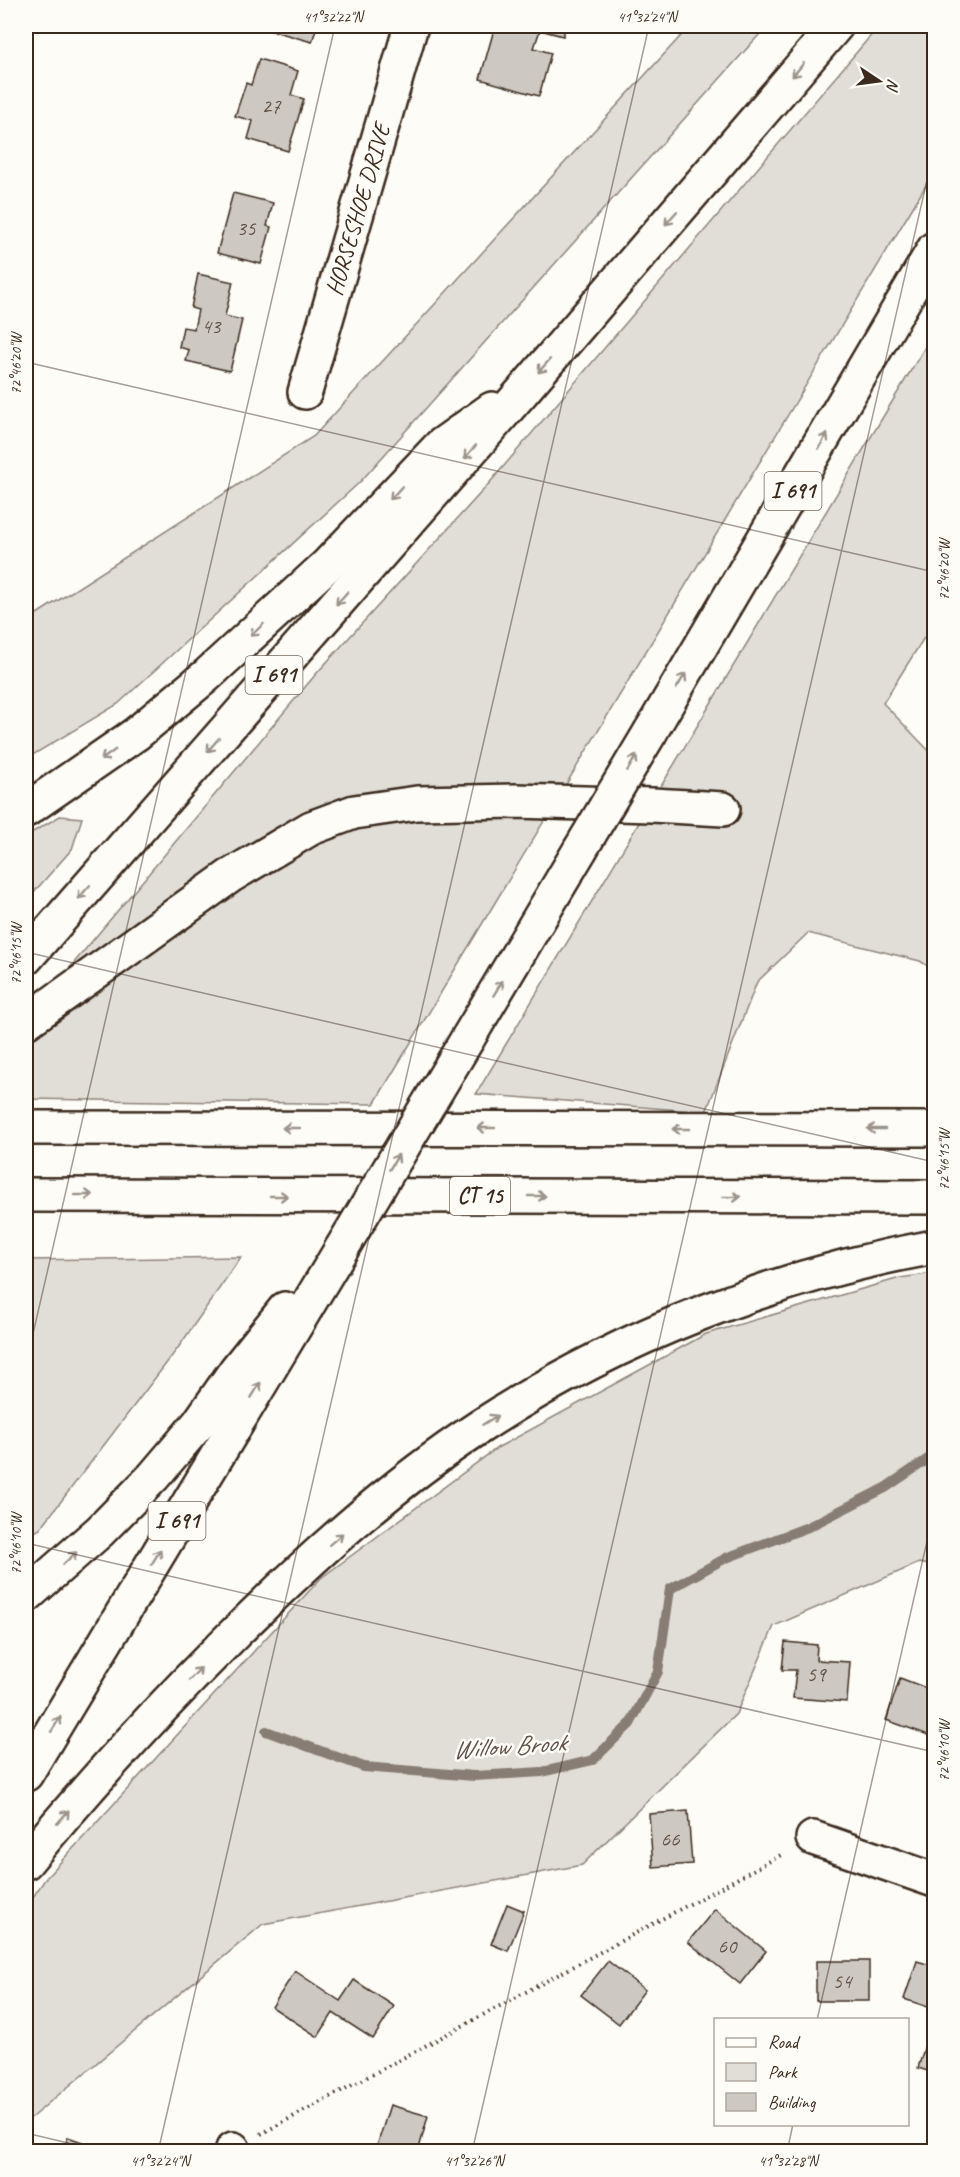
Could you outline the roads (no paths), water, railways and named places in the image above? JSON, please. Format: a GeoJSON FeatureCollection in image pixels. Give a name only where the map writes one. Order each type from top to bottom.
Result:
{"type":"FeatureCollection","features":[{"type":"Feature","properties":{"kind":"main road","name":"HORSESHOE DRIVE"},"geometry":{"type":"LineString","coordinates":[[304,393],[411,26]]}},
{"type":"Feature","properties":{"kind":"main road","name":"I 691"},"geometry":{"type":"LineString","coordinates":[[26,958],[522,392],[836,26]]}},
{"type":"Feature","properties":{"kind":"main road","name":"I 691"},"geometry":{"type":"LineString","coordinates":[[26,1774],[330,1262],[468,1038],[651,731],[934,249]]}},
{"type":"Feature","properties":{"kind":"main road"},"geometry":{"type":"LineString","coordinates":[[26,810],[104,758],[165,711],[250,637],[311,579],[440,446],[474,420],[522,392]]}},
{"type":"Feature","properties":{"kind":"main road"},"geometry":{"type":"LineString","coordinates":[[26,1022],[230,876],[292,837],[327,820],[382,807],[460,801],[580,802],[723,809]]}},
{"type":"Feature","properties":{"kind":"main road"},"geometry":{"type":"LineString","coordinates":[[26,1128],[934,1129]]}},
{"type":"Feature","properties":{"kind":"main road","name":"CT 15"},"geometry":{"type":"LineString","coordinates":[[26,1195],[934,1197]]}},
{"type":"Feature","properties":{"kind":"main road"},"geometry":{"type":"LineString","coordinates":[[26,1862],[119,1754],[253,1615],[407,1479],[481,1426],[558,1380],[690,1318],[821,1272],[934,1247]]}},
{"type":"Feature","properties":{"kind":"main road"},"geometry":{"type":"LineString","coordinates":[[26,1596],[100,1531],[153,1477],[180,1446],[236,1370],[330,1262]]}},
{"type":"Feature","properties":{"kind":"main road"},"geometry":{"type":"LineString","coordinates":[[813,1838],[934,1880]]}},
{"type":"Feature","properties":{"kind":"waterway","name":"Willow Brook"},"geometry":{"type":"LineString","coordinates":[[266,1731],[364,1767],[474,1776],[542,1772],[593,1760],[630,1724],[658,1672],[670,1589],[726,1558],[808,1527],[885,1488],[934,1455]]}}]}
